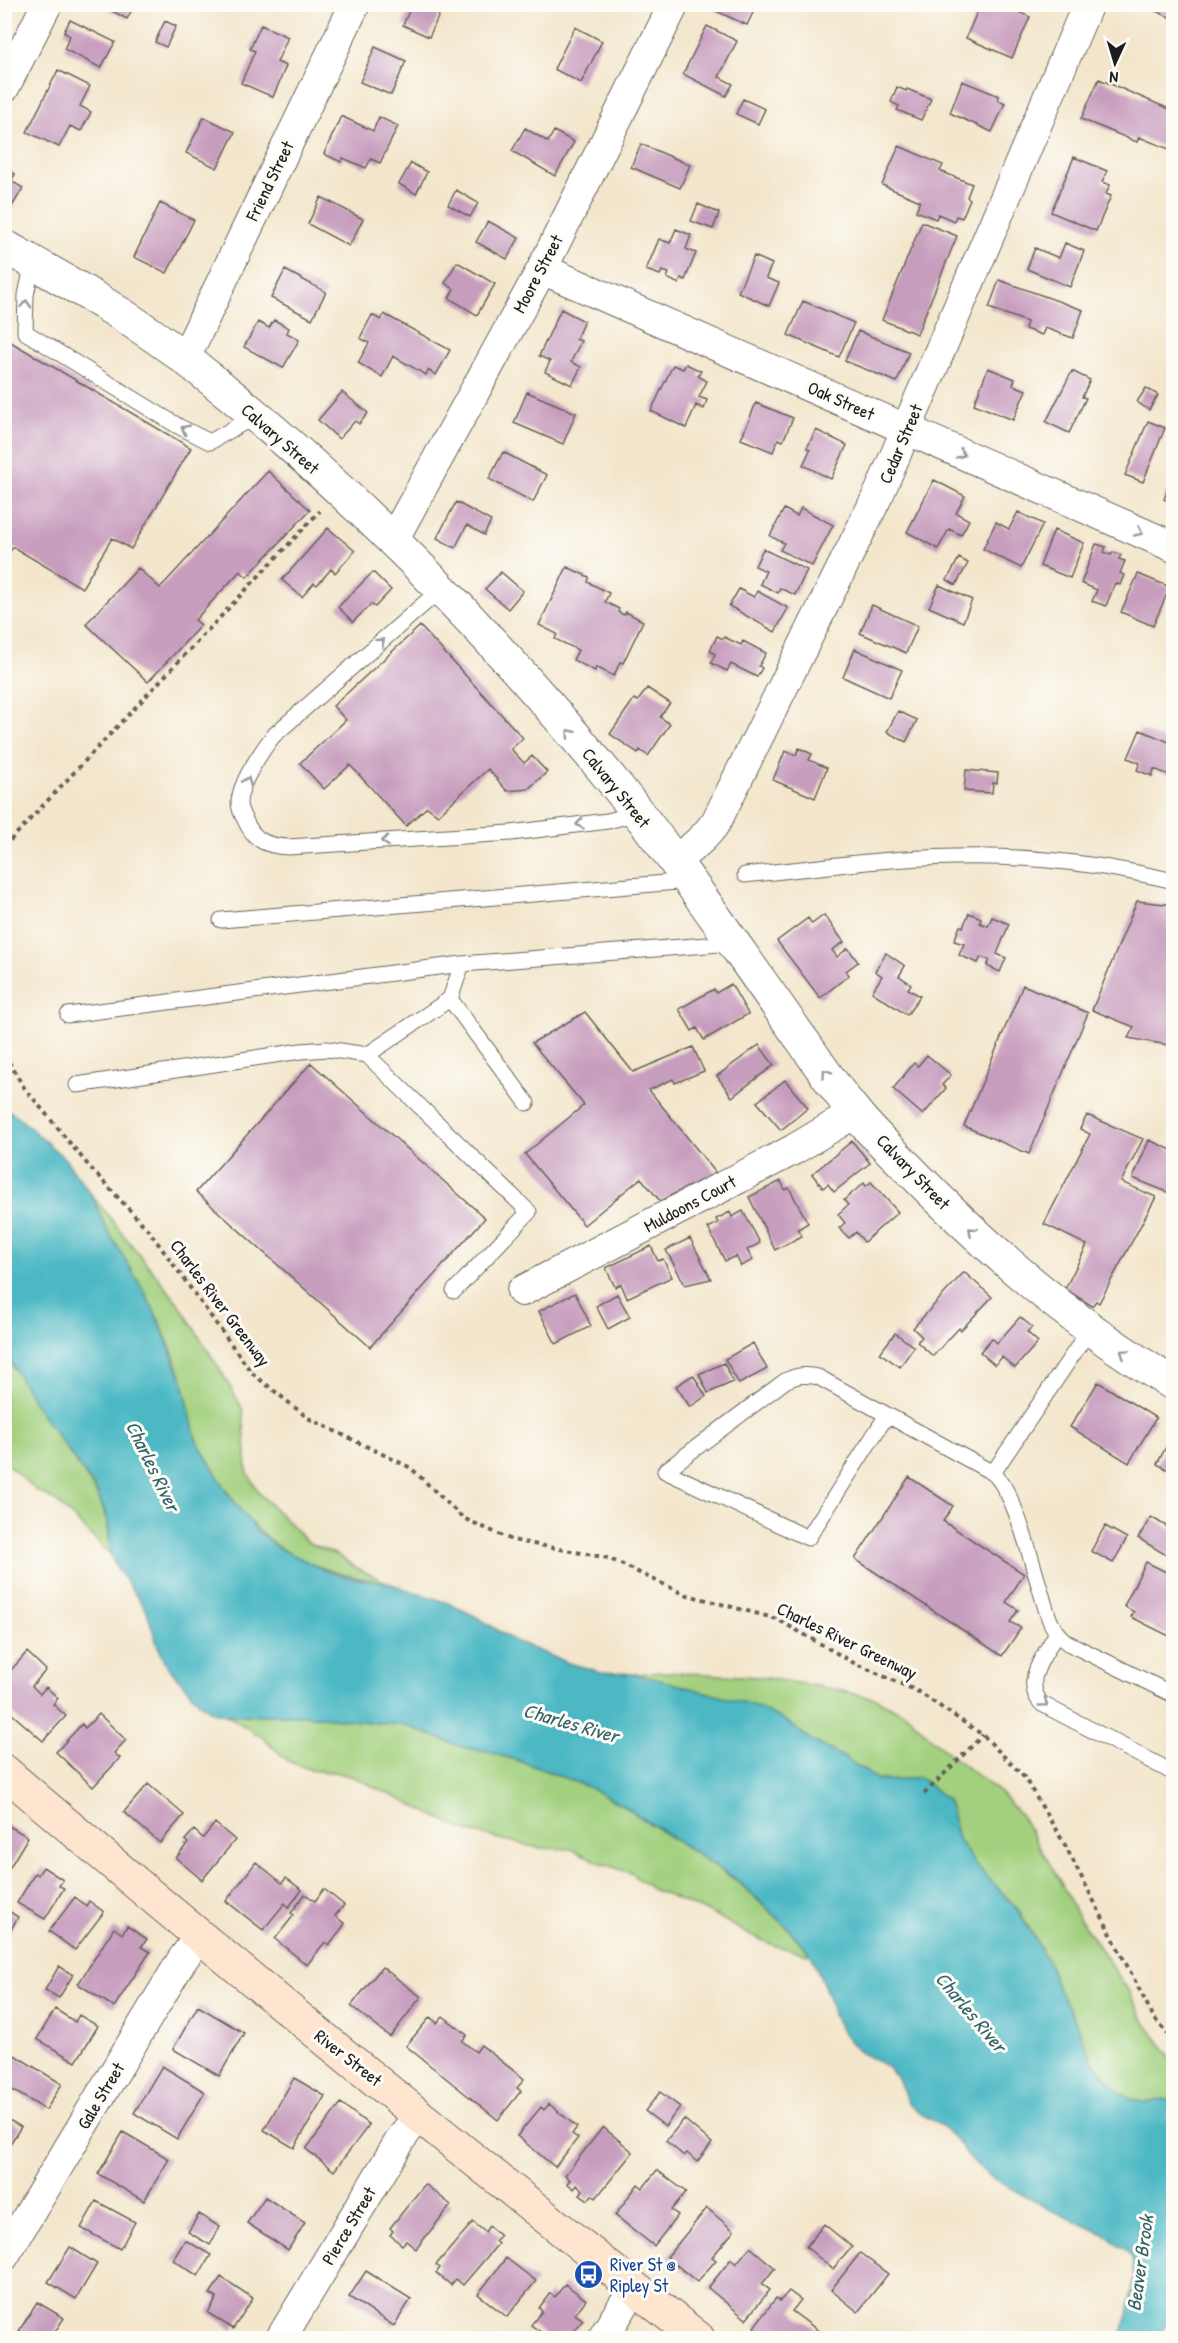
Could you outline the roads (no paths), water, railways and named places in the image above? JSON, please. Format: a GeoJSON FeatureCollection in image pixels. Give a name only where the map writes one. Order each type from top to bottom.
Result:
{"type":"FeatureCollection","features":[{"type":"Feature","properties":{"kind":"main road","name":"River Street"},"geometry":{"type":"LineString","coordinates":[[4,1771],[199,1937],[698,2338]]}},
{"type":"Feature","properties":{"kind":"street"},"geometry":{"type":"LineString","coordinates":[[4,88],[47,4]]}},
{"type":"Feature","properties":{"kind":"street","name":"Friend Street"},"geometry":{"type":"LineString","coordinates":[[185,358],[355,4]]}},
{"type":"Feature","properties":{"kind":"street","name":"Moore Street"},"geometry":{"type":"LineString","coordinates":[[393,540],[542,269],[675,4]]}},
{"type":"Feature","properties":{"kind":"street","name":"Cedar Street"},"geometry":{"type":"LineString","coordinates":[[682,871],[691,850],[706,836],[716,822],[857,540],[907,430],[1088,4]]}},
{"type":"Feature","properties":{"kind":"street","name":"Calvary Street"},"geometry":{"type":"LineString","coordinates":[[4,246],[131,321],[185,358],[255,416],[393,540],[526,681],[616,784],[682,871],[855,1113],[973,1233],[1090,1329],[1173,1384]]}},
{"type":"Feature","properties":{"kind":"street","name":"Oak Street"},"geometry":{"type":"LineString","coordinates":[[542,269],[1173,547]]}},
{"type":"Feature","properties":{"kind":"street","name":"Muldoons Court"},"geometry":{"type":"LineString","coordinates":[[522,1291],[793,1150],[855,1113]]}},
{"type":"Feature","properties":{"kind":"street","name":"Gale Street"},"geometry":{"type":"LineString","coordinates":[[4,2256],[182,1960],[199,1937]]}},
{"type":"Feature","properties":{"kind":"street","name":"Pierce Street"},"geometry":{"type":"LineString","coordinates":[[281,2338],[418,2114]]}},
{"type":"Feature","properties":{"kind":"street"},"geometry":{"type":"LineString","coordinates":[[603,2338],[636,2289]]}},
{"type":"Feature","properties":{"kind":"lane"},"geometry":{"type":"LineString","coordinates":[[33,262],[26,295],[25,332],[178,426],[210,442],[255,416]]}},
{"type":"Feature","properties":{"kind":"lane"},"geometry":{"type":"LineString","coordinates":[[441,589],[273,736],[261,752],[239,802],[250,832],[257,840],[274,846],[288,847],[511,833],[608,821],[637,813]]}},
{"type":"Feature","properties":{"kind":"lane"},"geometry":{"type":"LineString","coordinates":[[746,875],[864,862],[956,856],[1034,859],[1101,866],[1173,881]]}},
{"type":"Feature","properties":{"kind":"lane"},"geometry":{"type":"LineString","coordinates":[[221,920],[682,871]]}},
{"type":"Feature","properties":{"kind":"lane"},"geometry":{"type":"LineString","coordinates":[[68,1015],[462,964],[733,943]]}},
{"type":"Feature","properties":{"kind":"lane"},"geometry":{"type":"LineString","coordinates":[[367,1055],[450,999],[462,964]]}},
{"type":"Feature","properties":{"kind":"lane"},"geometry":{"type":"LineString","coordinates":[[450,999],[528,1103]]}},
{"type":"Feature","properties":{"kind":"lane"},"geometry":{"type":"LineString","coordinates":[[77,1085],[301,1051],[327,1049],[367,1055],[529,1212],[454,1291]]}},
{"type":"Feature","properties":{"kind":"lane"},"geometry":{"type":"LineString","coordinates":[[993,1473],[1090,1329]]}},
{"type":"Feature","properties":{"kind":"lane"},"geometry":{"type":"LineString","coordinates":[[887,1415],[808,1538],[665,1471],[785,1381],[797,1375],[808,1374],[818,1377],[993,1473],[1004,1486],[1056,1634],[1068,1644],[1173,1695]]}},
{"type":"Feature","properties":{"kind":"lane"},"geometry":{"type":"LineString","coordinates":[[1056,1634],[1033,1682],[1036,1697],[1042,1704],[1173,1773]]}},
{"type":"Feature","properties":{"kind":"water"},"geometry":{"type":"Polygon","coordinates":[[[5,1108],[65,1159],[91,1194],[105,1226],[146,1294],[158,1320],[183,1382],[196,1439],[225,1489],[242,1512],[258,1532],[277,1547],[326,1571],[351,1578],[388,1583],[448,1603],[477,1617],[513,1640],[565,1662],[601,1672],[633,1674],[668,1682],[756,1706],[787,1722],[811,1740],[845,1758],[878,1780],[919,1777],[948,1801],[958,1839],[974,1863],[1018,1910],[1048,1962],[1056,1985],[1072,2014],[1092,2060],[1118,2091],[1129,2098],[1146,2103],[1163,2099],[1173,2101],[1174,2276],[1168,2281],[1172,2304],[1160,2338],[1120,2338],[1128,2315],[1134,2277],[1132,2258],[1127,2251],[1104,2234],[1047,2208],[992,2178],[971,2160],[959,2143],[942,2126],[921,2114],[907,2102],[898,2078],[886,2066],[858,2051],[843,2033],[834,2017],[828,1995],[811,1955],[786,1926],[737,1880],[622,1805],[588,1787],[523,1762],[462,1747],[407,1726],[304,1715],[226,1715],[213,1712],[201,1704],[168,1667],[157,1644],[147,1611],[116,1567],[110,1554],[109,1527],[95,1488],[38,1409],[5,1353],[5,1108]]]}},
{"type":"Feature","properties":{"kind":"place","name":"River St @ Ripley St"},"geometry":{"type":"Point","coordinates":[589,2275]}},
{"type":"Feature","properties":{"kind":"water label","name":"Charles River"},"geometry":{"type":"Point","coordinates":[153,1466]}},
{"type":"Feature","properties":{"kind":"water label","name":"Charles River"},"geometry":{"type":"Point","coordinates":[571,1723]}},
{"type":"Feature","properties":{"kind":"water label","name":"Charles River"},"geometry":{"type":"Point","coordinates":[971,2012]}},
{"type":"Feature","properties":{"kind":"water label","name":"Beaver Brook"},"geometry":{"type":"Point","coordinates":[1140,2263]}}]}
